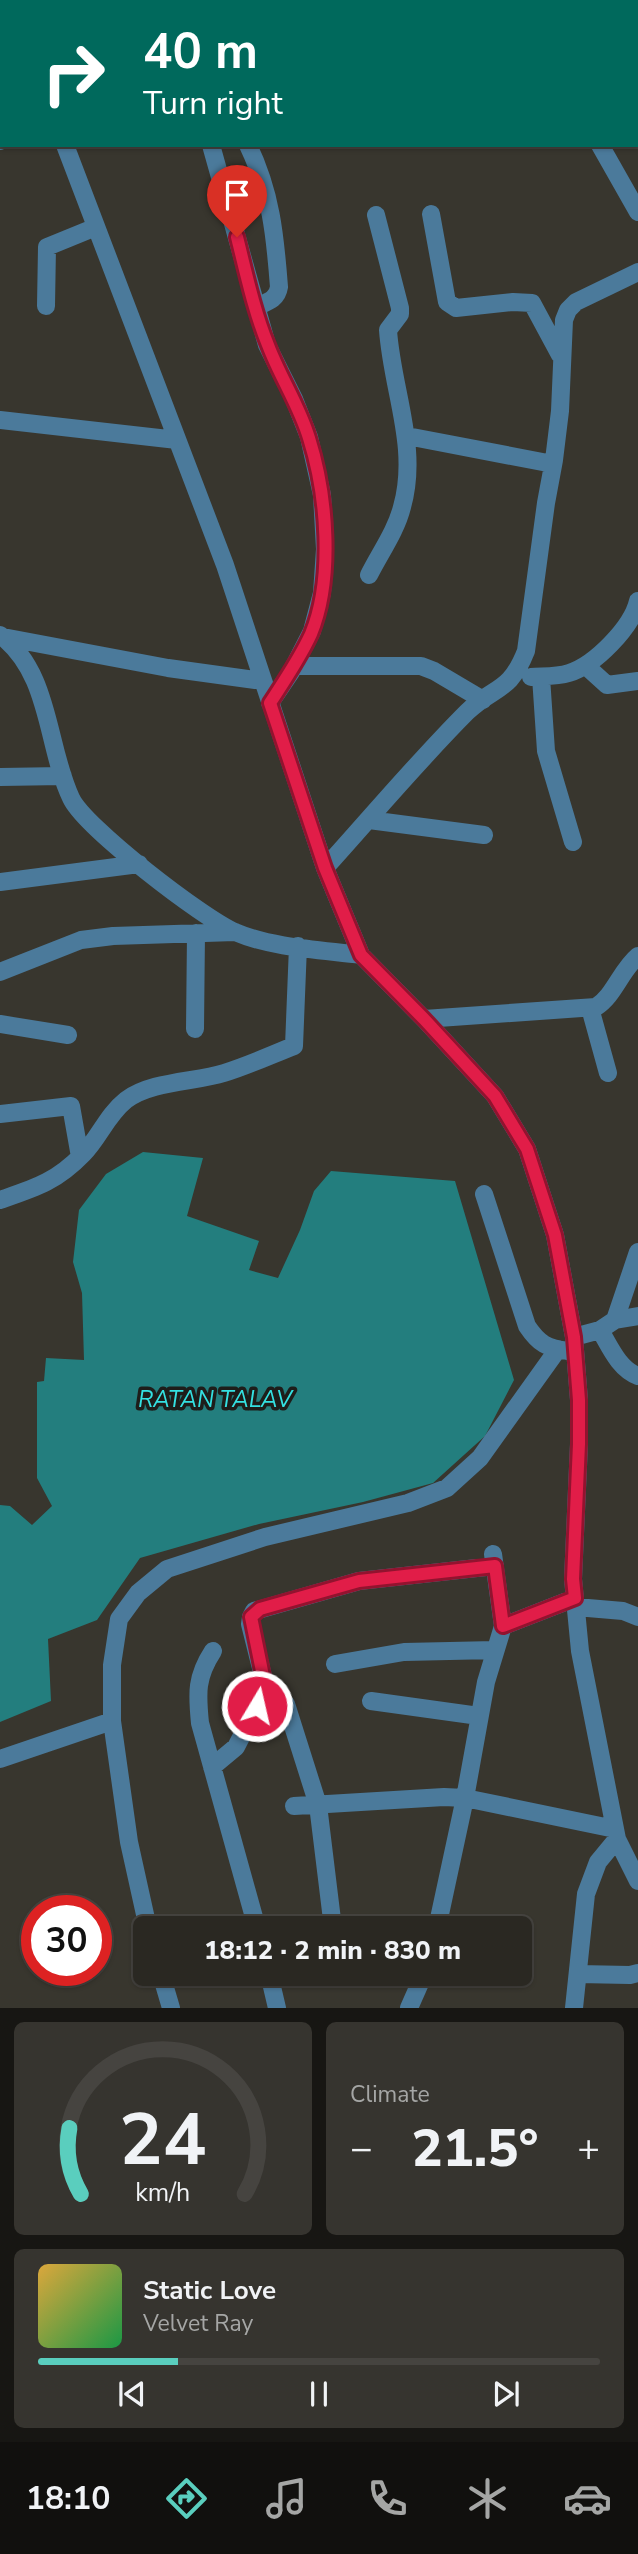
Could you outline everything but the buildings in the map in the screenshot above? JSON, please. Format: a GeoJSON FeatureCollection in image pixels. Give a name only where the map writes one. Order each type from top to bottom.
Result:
{"type":"FeatureCollection","features":[{"type":"Feature","properties":{"kind":"street"},"geometry":{"type":"LineString","coordinates":[[66,147],[225,565],[325,868],[361,955],[495,1096],[527,1149],[555,1235],[569,1346],[579,1444],[573,1579],[580,1651],[623,1840],[638,1881]]}},
{"type":"Feature","properties":{"kind":"street"},"geometry":{"type":"LineString","coordinates":[[212,147],[267,345],[294,399],[309,438],[322,495],[325,549],[321,593],[312,631],[270,703]]}},
{"type":"Feature","properties":{"kind":"street"},"geometry":{"type":"LineString","coordinates":[[249,147],[271,204],[279,287],[278,295],[256,307]]}},
{"type":"Feature","properties":{"kind":"street"},"geometry":{"type":"LineString","coordinates":[[601,147],[638,212]]}},
{"type":"Feature","properties":{"kind":"street"},"geometry":{"type":"LineString","coordinates":[[431,214],[447,302],[456,308],[513,302],[532,303],[562,358]]}},
{"type":"Feature","properties":{"kind":"street"},"geometry":{"type":"LineString","coordinates":[[369,575],[402,507],[407,465],[407,436],[388,330],[400,314],[400,308],[376,215]]}},
{"type":"Feature","properties":{"kind":"street"},"geometry":{"type":"LineString","coordinates":[[46,306],[47,247],[96,226]]}},
{"type":"Feature","properties":{"kind":"street"},"geometry":{"type":"LineString","coordinates":[[325,868],[469,710],[513,677],[526,651],[560,411],[562,337],[568,310],[576,302],[638,272]]}},
{"type":"Feature","properties":{"kind":"street"},"geometry":{"type":"LineString","coordinates":[[0,420],[177,440]]}},
{"type":"Feature","properties":{"kind":"street"},"geometry":{"type":"LineString","coordinates":[[407,436],[553,464]]}},
{"type":"Feature","properties":{"kind":"street"},"geometry":{"type":"LineString","coordinates":[[513,677],[568,673],[586,666],[614,641],[636,610],[638,601]]}},
{"type":"Feature","properties":{"kind":"street"},"geometry":{"type":"LineString","coordinates":[[1,636],[156,666],[263,681]]}},
{"type":"Feature","properties":{"kind":"street"},"geometry":{"type":"LineString","coordinates":[[1,636],[25,661],[39,688],[63,776],[72,800],[89,823],[139,864],[235,932]]}},
{"type":"Feature","properties":{"kind":"street"},"geometry":{"type":"LineString","coordinates":[[294,666],[421,666],[483,700]]}},
{"type":"Feature","properties":{"kind":"street"},"geometry":{"type":"LineString","coordinates":[[586,666],[607,685],[638,681]]}},
{"type":"Feature","properties":{"kind":"street"},"geometry":{"type":"LineString","coordinates":[[541,677],[546,751],[573,842]]}},
{"type":"Feature","properties":{"kind":"street"},"geometry":{"type":"LineString","coordinates":[[0,777],[63,776]]}},
{"type":"Feature","properties":{"kind":"street"},"geometry":{"type":"LineString","coordinates":[[369,820],[484,835]]}},
{"type":"Feature","properties":{"kind":"street"},"geometry":{"type":"LineString","coordinates":[[0,882],[139,864]]}},
{"type":"Feature","properties":{"kind":"street"},"geometry":{"type":"LineString","coordinates":[[0,972],[81,940],[113,936],[235,932],[298,946],[361,955]]}},
{"type":"Feature","properties":{"kind":"street"},"geometry":{"type":"LineString","coordinates":[[195,1029],[196,933]]}},
{"type":"Feature","properties":{"kind":"street"},"geometry":{"type":"LineString","coordinates":[[0,1200],[45,1185],[80,1157],[107,1119],[127,1099],[145,1090],[223,1073],[294,1046],[298,946]]}},
{"type":"Feature","properties":{"kind":"street"},"geometry":{"type":"LineString","coordinates":[[424,1019],[590,1008],[604,1001],[638,956]]}},
{"type":"Feature","properties":{"kind":"street"},"geometry":{"type":"LineString","coordinates":[[590,1008],[608,1073]]}},
{"type":"Feature","properties":{"kind":"street"},"geometry":{"type":"LineString","coordinates":[[0,1024],[68,1035]]}},
{"type":"Feature","properties":{"kind":"street"},"geometry":{"type":"LineString","coordinates":[[0,1114],[71,1106],[80,1157]]}},
{"type":"Feature","properties":{"kind":"street"},"geometry":{"type":"LineString","coordinates":[[484,1194],[527,1326],[535,1339],[546,1348],[569,1346],[608,1327],[615,1320],[638,1252]]}},
{"type":"Feature","properties":{"kind":"street"},"geometry":{"type":"LineString","coordinates":[[615,1320],[638,1316]]}},
{"type":"Feature","properties":{"kind":"street"},"geometry":{"type":"LineString","coordinates":[[600,1330],[628,1373],[638,1376]]}},
{"type":"Feature","properties":{"kind":"street"},"geometry":{"type":"LineString","coordinates":[[145,1916],[129,1842],[112,1721],[112,1665],[119,1619],[138,1593],[167,1569],[265,1537],[408,1503],[447,1488],[480,1458],[569,1346]]}},
{"type":"Feature","properties":{"kind":"street"},"geometry":{"type":"LineString","coordinates":[[212,1768],[236,1747],[261,1692],[263,1676],[250,1625],[254,1611],[359,1581],[494,1560],[503,1626],[480,1716],[440,1916]]}},
{"type":"Feature","properties":{"kind":"street"},"geometry":{"type":"LineString","coordinates":[[503,1626],[575,1603],[623,1611],[638,1617]]}},
{"type":"Feature","properties":{"kind":"street"},"geometry":{"type":"LineString","coordinates":[[335,1664],[404,1652],[495,1650]]}},
{"type":"Feature","properties":{"kind":"street"},"geometry":{"type":"LineString","coordinates":[[213,1651],[201,1668],[197,1695],[200,1723],[254,1916]]}},
{"type":"Feature","properties":{"kind":"street"},"geometry":{"type":"LineString","coordinates":[[261,1692],[276,1694],[286,1704],[318,1805],[332,1916]]}},
{"type":"Feature","properties":{"kind":"street"},"geometry":{"type":"LineString","coordinates":[[371,1702],[480,1716]]}},
{"type":"Feature","properties":{"kind":"street"},"geometry":{"type":"LineString","coordinates":[[0,1759],[112,1721]]}},
{"type":"Feature","properties":{"kind":"street"},"geometry":{"type":"LineString","coordinates":[[294,1806],[465,1798],[623,1840]]}},
{"type":"Feature","properties":{"kind":"street"},"geometry":{"type":"LineString","coordinates":[[574,2008],[586,1894],[598,1862],[623,1840]]}},
{"type":"Feature","properties":{"kind":"street"},"geometry":{"type":"LineString","coordinates":[[578,1974],[638,1973]]}},
{"type":"Feature","properties":{"kind":"street"},"geometry":{"type":"LineString","coordinates":[[165,1986],[171,2008]]}},
{"type":"Feature","properties":{"kind":"street"},"geometry":{"type":"LineString","coordinates":[[272,1986],[277,2008]]}},
{"type":"Feature","properties":{"kind":"street"},"geometry":{"type":"LineString","coordinates":[[410,2008],[419,1986]]}},
{"type":"Feature","properties":{"kind":"water","name":"RATAN TALAV"},"geometry":{"type":"Polygon","coordinates":[[[143,1152],[203,1158],[187,1216],[259,1241],[249,1270],[278,1278],[314,1191],[331,1171],[455,1181],[514,1380],[485,1436],[433,1483],[363,1502],[259,1524],[140,1558],[97,1620],[48,1639],[51,1701],[0,1722],[0,1505],[10,1506],[32,1525],[52,1506],[37,1478],[37,1382],[44,1381],[46,1358],[84,1360],[82,1293],[73,1262],[79,1210],[106,1174],[143,1152]]]}},
{"type":"Feature","properties":{"kind":"route"},"geometry":{"type":"LineString","coordinates":[[237,237],[267,345],[294,399],[309,438],[322,495],[325,549],[321,593],[312,631],[291,672],[270,703],[325,868],[361,955],[495,1096],[527,1149],[555,1235],[574,1337],[579,1400],[578,1498],[573,1579],[575,1598],[503,1626],[495,1566],[359,1581],[254,1611],[250,1625],[263,1676],[257,1706]]}}]}
